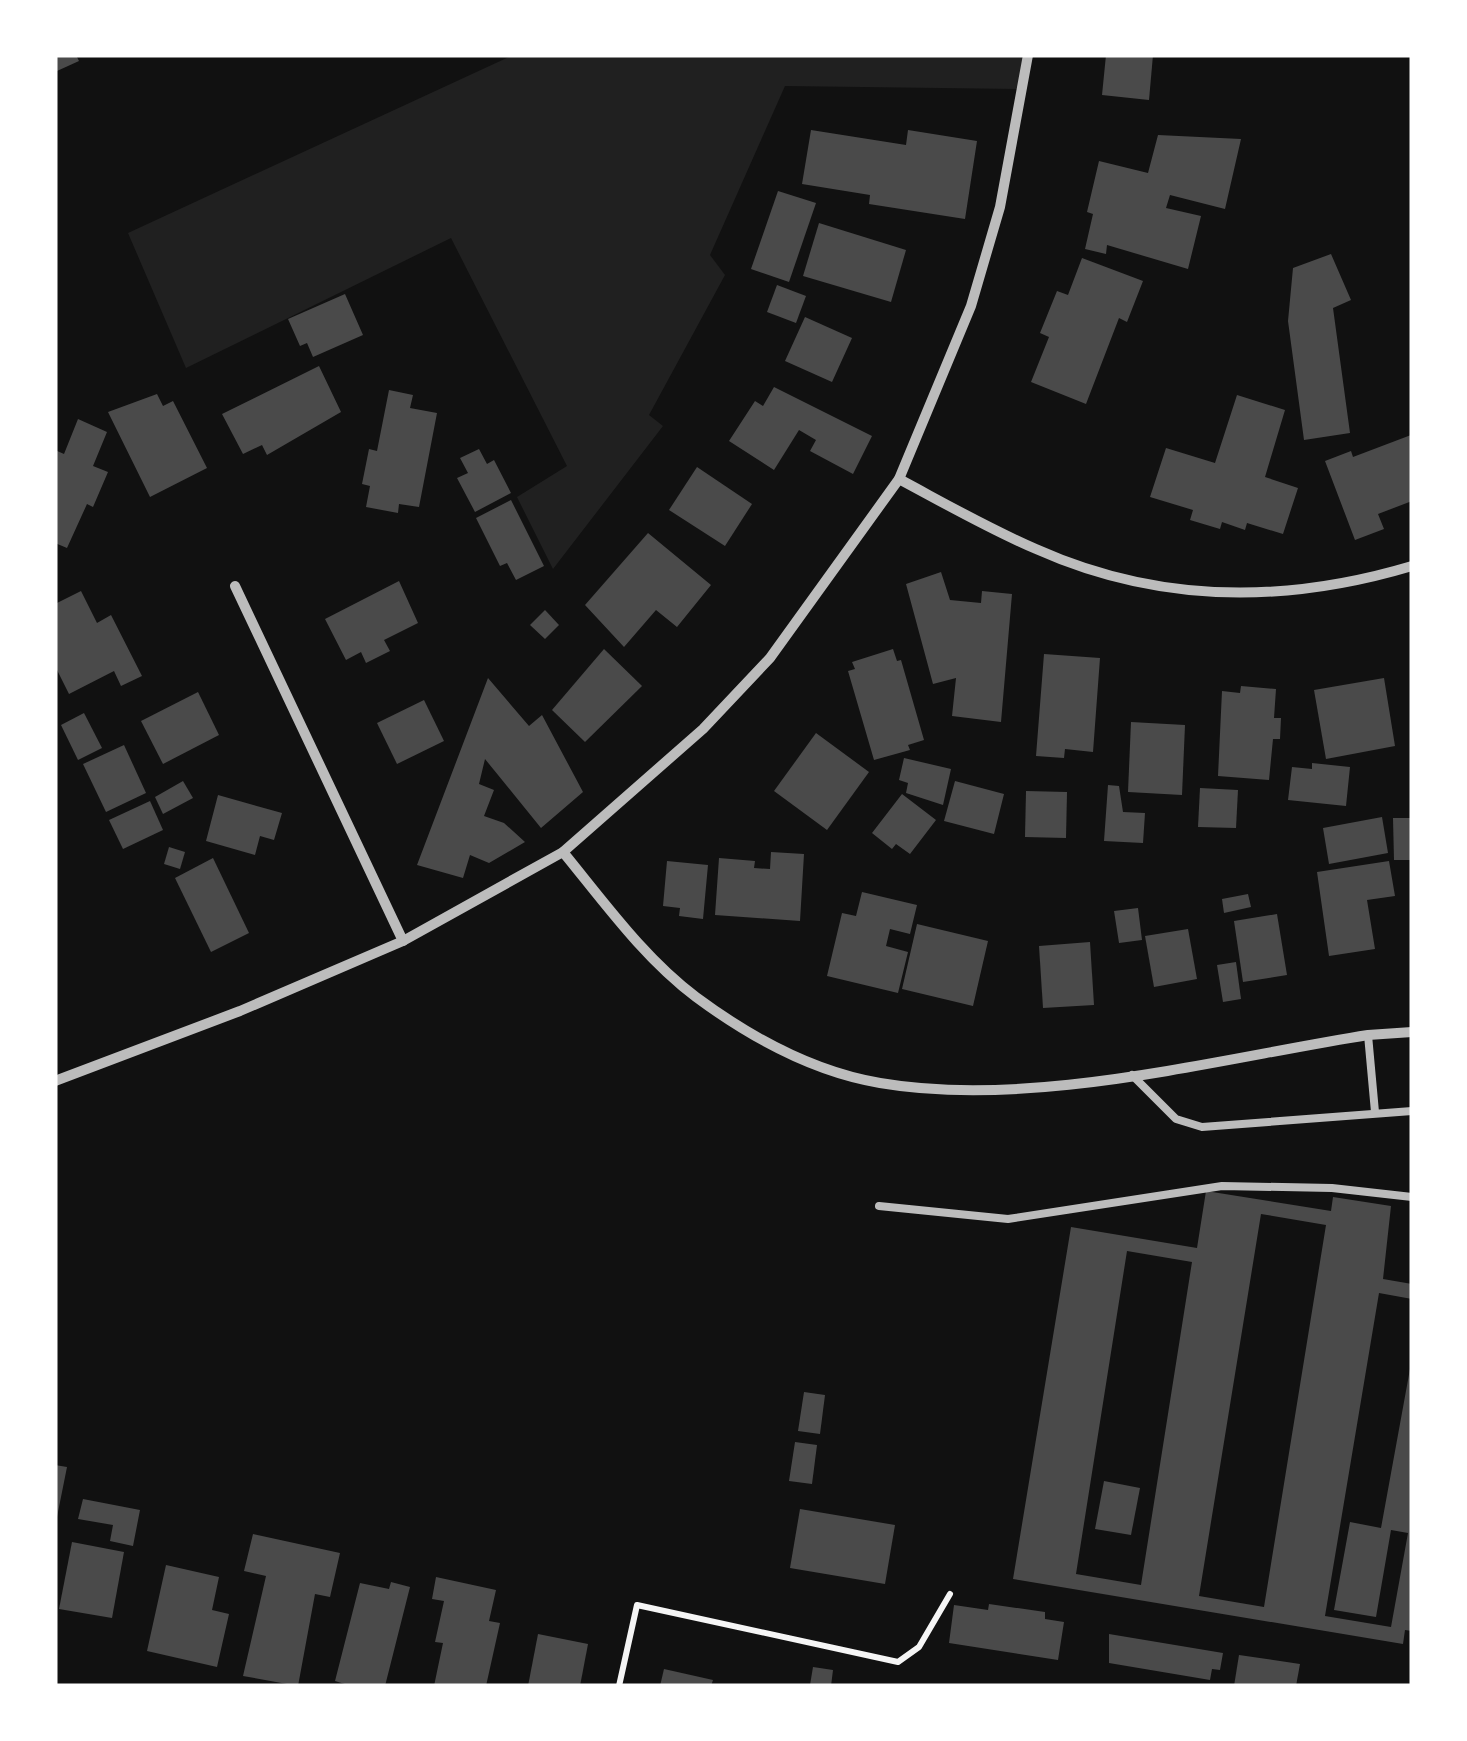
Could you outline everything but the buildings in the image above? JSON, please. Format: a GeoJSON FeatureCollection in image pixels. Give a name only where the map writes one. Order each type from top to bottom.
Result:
{"type":"FeatureCollection","features":[{"type":"Feature","properties":{"kind":"street"},"geometry":{"type":"LineString","coordinates":[[55,1081],[240,1011],[404,941],[563,852],[703,729],[770,658],[899,479],[971,306],[1000,207],[1028,55]]}},
{"type":"Feature","properties":{"kind":"street"},"geometry":{"type":"LineString","coordinates":[[899,479],[1037,550],[1102,574],[1168,588],[1264,596],[1350,585],[1412,566]]}},
{"type":"Feature","properties":{"kind":"street"},"geometry":{"type":"LineString","coordinates":[[235,586],[404,941]]}},
{"type":"Feature","properties":{"kind":"street"},"geometry":{"type":"LineString","coordinates":[[563,852],[635,938],[694,995],[741,1026],[817,1066],[879,1083],[946,1090],[1066,1085],[1412,1032]]}},
{"type":"Feature","properties":{"kind":"lane"},"geometry":{"type":"LineString","coordinates":[[1368,1036],[1375,1112]]}},
{"type":"Feature","properties":{"kind":"lane"},"geometry":{"type":"LineString","coordinates":[[1131,1074],[1176,1119],[1202,1127],[1412,1111]]}},
{"type":"Feature","properties":{"kind":"lane"},"geometry":{"type":"LineString","coordinates":[[879,1206],[1008,1219],[1222,1186],[1332,1188],[1412,1197]]}},
{"type":"Feature","properties":{"kind":"path"},"geometry":{"type":"LineString","coordinates":[[619,1686],[637,1605],[898,1662],[919,1647],[950,1594]]}},
{"type":"Feature","properties":{"kind":"shaded area"},"geometry":{"type":"Polygon","coordinates":[[[513,55],[1029,55],[1026,89],[785,86],[710,255],[725,275],[649,415],[663,426],[553,569],[517,497],[567,466],[451,238],[186,368],[128,233],[513,55]]]}}]}
